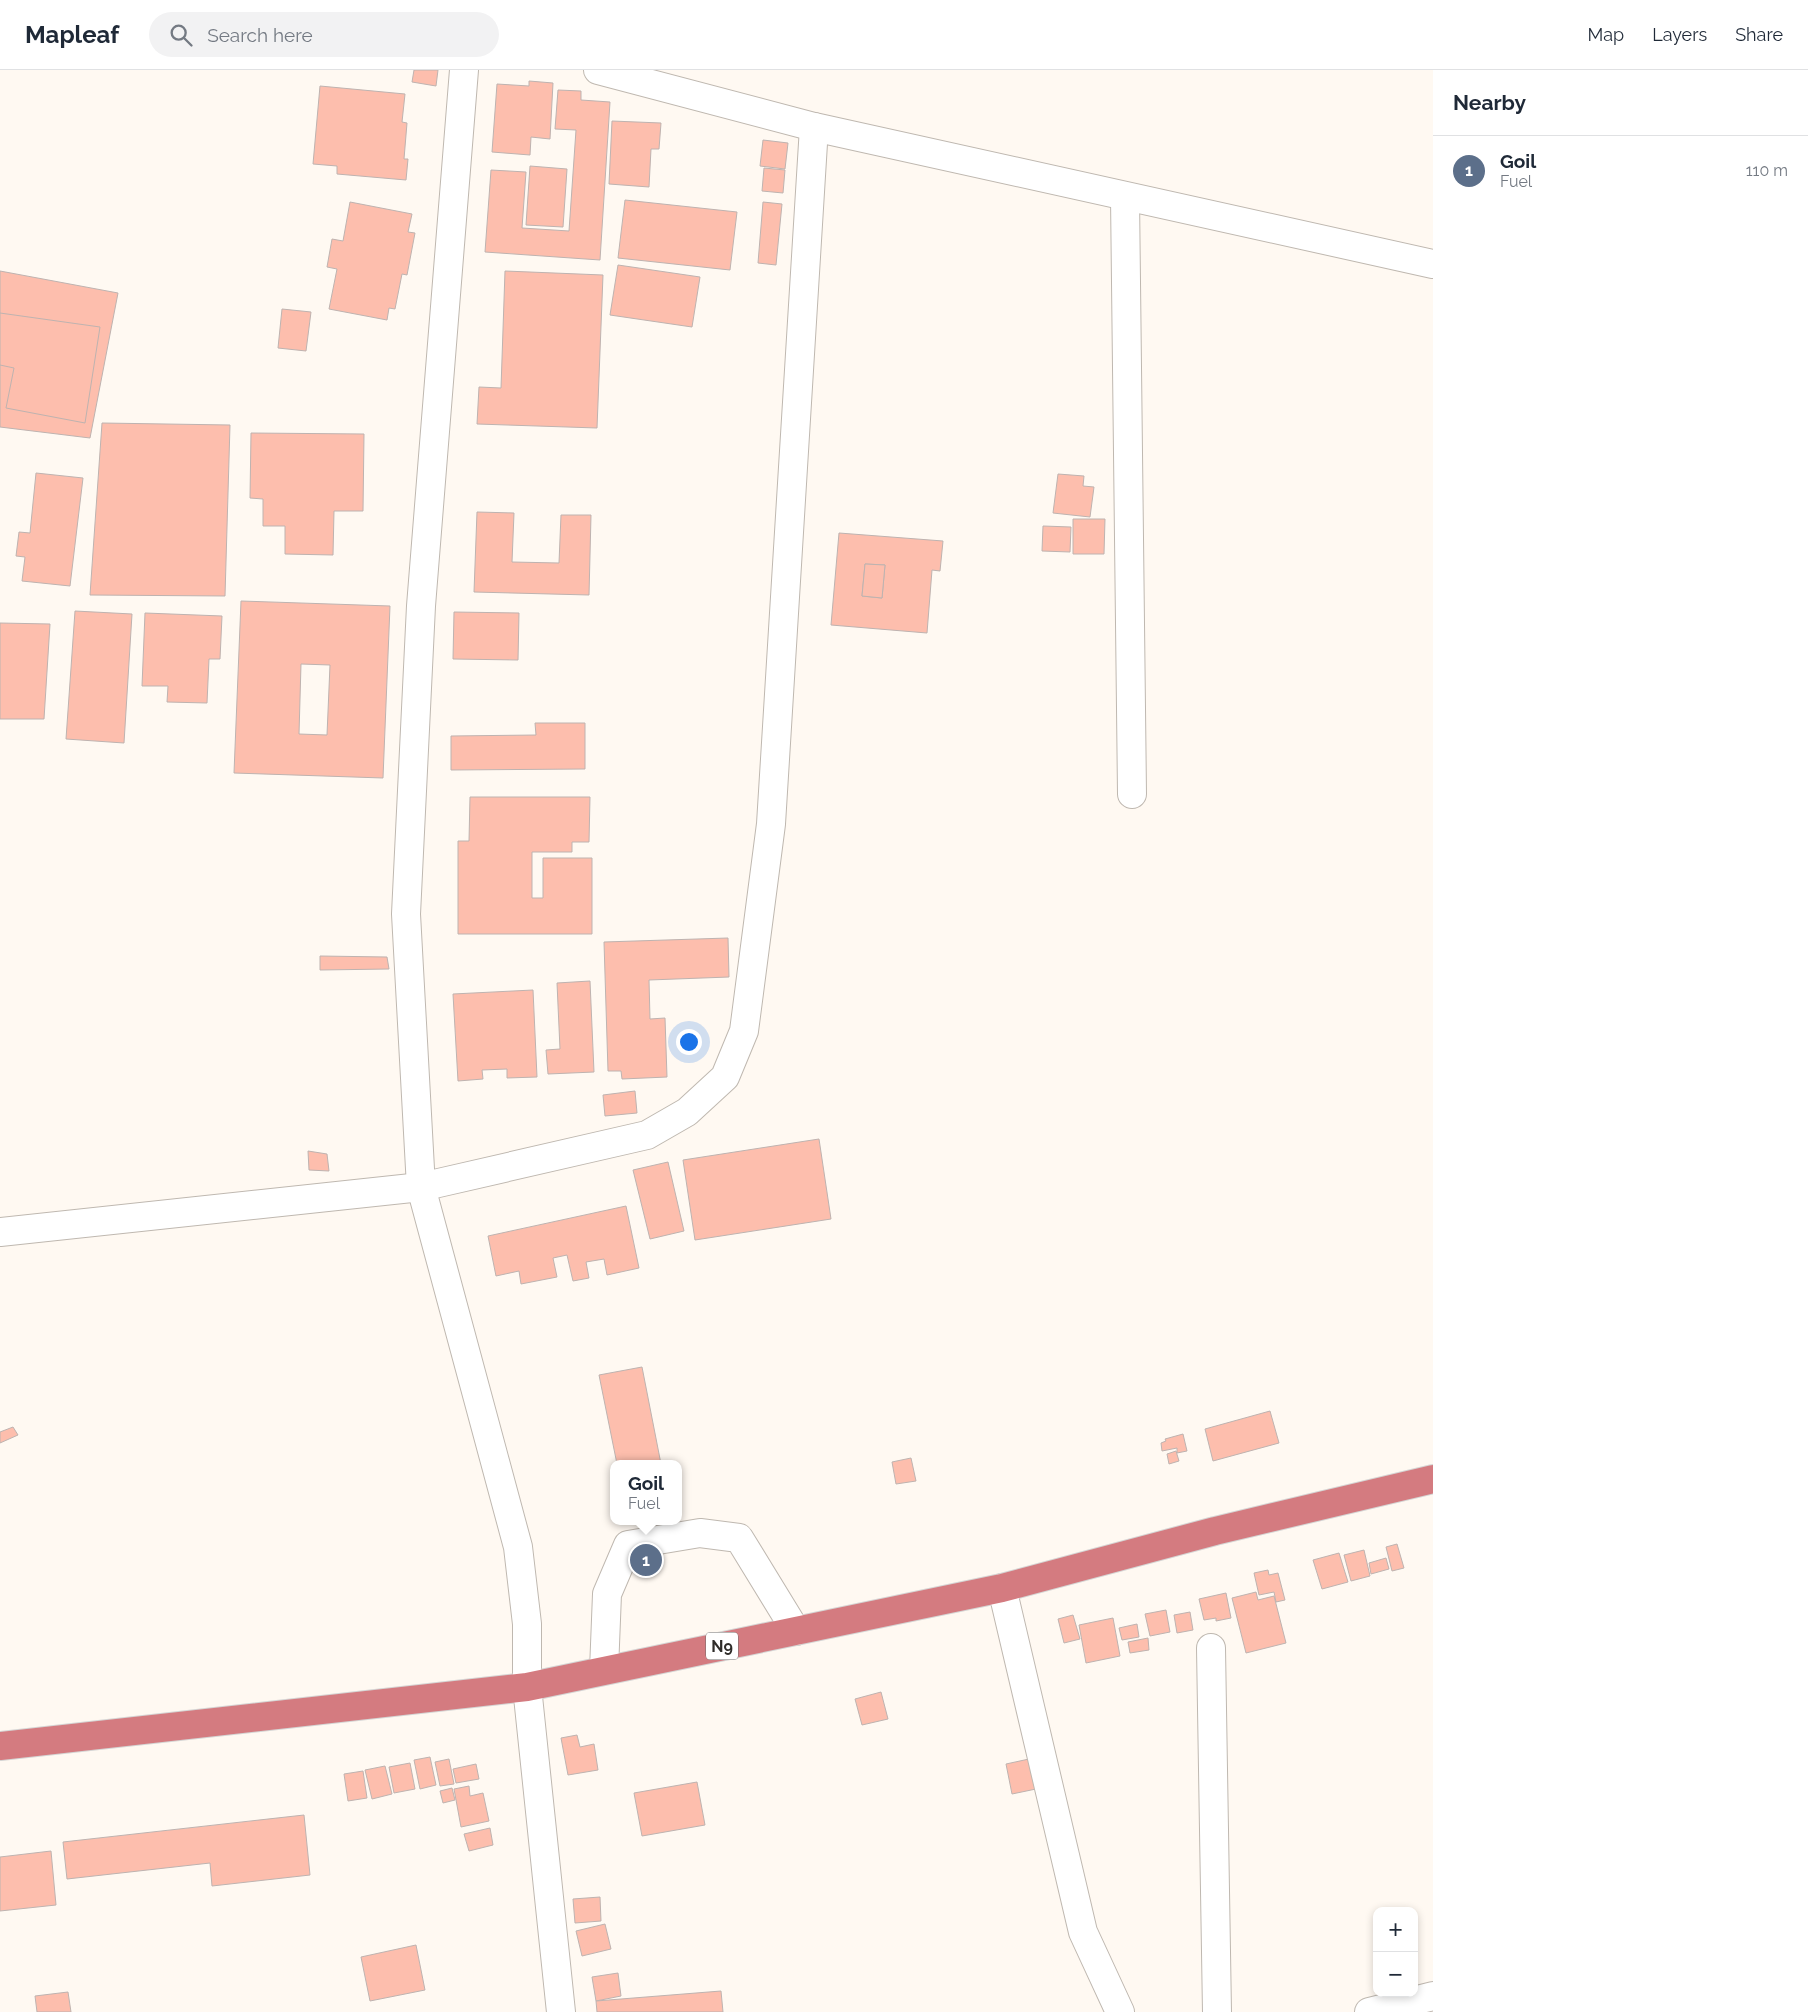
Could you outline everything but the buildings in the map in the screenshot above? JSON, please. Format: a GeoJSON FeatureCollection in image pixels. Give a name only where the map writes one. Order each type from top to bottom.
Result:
{"type":"FeatureCollection","features":[{"type":"Feature","properties":{"kind":"highway","name":"N9"},"geometry":{"type":"LineString","coordinates":[[0,1746],[527,1686],[1002,1588],[1214,1531],[1433,1479]]}},
{"type":"Feature","properties":{"kind":"street"},"geometry":{"type":"LineString","coordinates":[[464,70],[421,606],[406,914],[421,1187],[518,1547],[527,1624],[527,1686],[561,2012]]}},
{"type":"Feature","properties":{"kind":"street"},"geometry":{"type":"LineString","coordinates":[[598,70],[814,127],[1433,264]]}},
{"type":"Feature","properties":{"kind":"street"},"geometry":{"type":"LineString","coordinates":[[0,1232],[421,1187],[647,1135],[687,1112],[725,1077],[744,1031],[771,824],[814,127]]}},
{"type":"Feature","properties":{"kind":"street"},"geometry":{"type":"LineString","coordinates":[[1125,197],[1132,794]]}},
{"type":"Feature","properties":{"kind":"street"},"geometry":{"type":"LineString","coordinates":[[604,1670],[607,1594],[628,1545],[700,1533],[739,1538],[796,1631]]}},
{"type":"Feature","properties":{"kind":"street"},"geometry":{"type":"LineString","coordinates":[[1002,1588],[1083,1932],[1120,2012]]}},
{"type":"Feature","properties":{"kind":"street"},"geometry":{"type":"LineString","coordinates":[[1211,1648],[1217,2012]]}},
{"type":"Feature","properties":{"kind":"street"},"geometry":{"type":"LineString","coordinates":[[1369,2012],[1433,1996]]}},
{"type":"Feature","properties":{"kind":"place","name":"Goil"},"geometry":{"type":"Point","coordinates":[646,1560]}}]}
